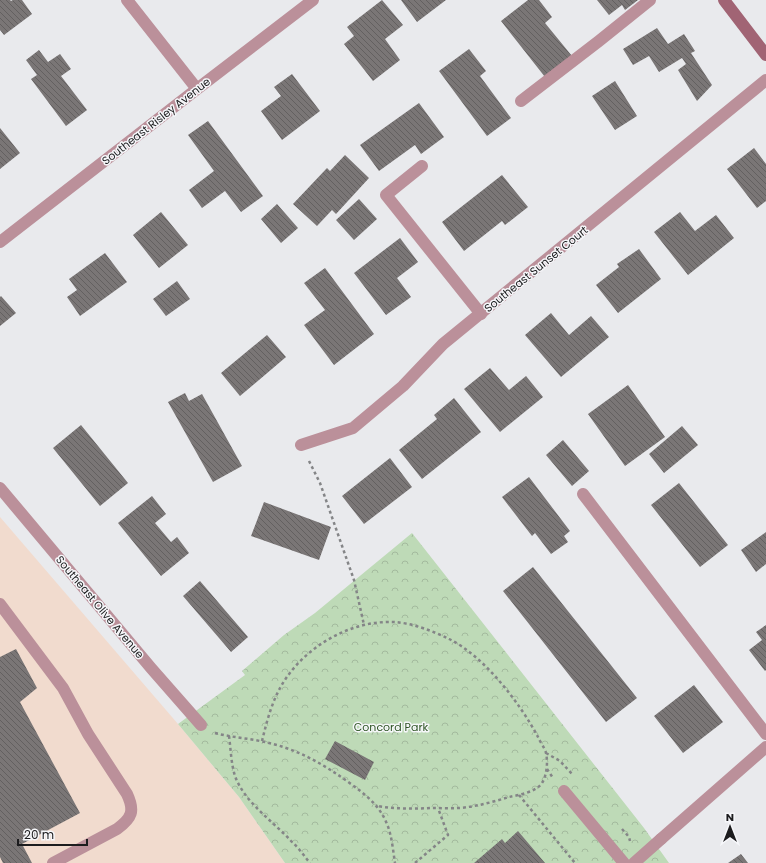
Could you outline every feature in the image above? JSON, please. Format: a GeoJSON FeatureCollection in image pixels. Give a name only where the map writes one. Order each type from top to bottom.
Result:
{"type":"FeatureCollection","features":[{"type":"Feature","properties":{"kind":"main road"},"geometry":{"type":"LineString","coordinates":[[724,0],[766,55]]}},
{"type":"Feature","properties":{"kind":"street"},"geometry":{"type":"LineString","coordinates":[[127,0],[197,89]]}},
{"type":"Feature","properties":{"kind":"street","name":"Southeast Risley Avenue"},"geometry":{"type":"LineString","coordinates":[[0,242],[313,0]]}},
{"type":"Feature","properties":{"kind":"street"},"geometry":{"type":"LineString","coordinates":[[521,101],[600,41],[650,0]]}},
{"type":"Feature","properties":{"kind":"street","name":"Southeast Sunset Court"},"geometry":{"type":"LineString","coordinates":[[301,445],[353,428],[403,386],[444,344],[766,80]]}},
{"type":"Feature","properties":{"kind":"street"},"geometry":{"type":"LineString","coordinates":[[422,166],[386,195],[481,314]]}},
{"type":"Feature","properties":{"kind":"street","name":"Southeast Olive Avenue"},"geometry":{"type":"LineString","coordinates":[[0,488],[151,668],[201,725]]}},
{"type":"Feature","properties":{"kind":"street"},"geometry":{"type":"LineString","coordinates":[[583,494],[766,734]]}},
{"type":"Feature","properties":{"kind":"street"},"geometry":{"type":"LineString","coordinates":[[0,604],[63,688],[88,734],[131,803],[132,813],[127,822],[118,829],[53,863]]}},
{"type":"Feature","properties":{"kind":"street"},"geometry":{"type":"LineString","coordinates":[[634,863],[766,747]]}},
{"type":"Feature","properties":{"kind":"street"},"geometry":{"type":"LineString","coordinates":[[564,791],[624,863]]}},
{"type":"Feature","properties":{"kind":"path"},"geometry":{"type":"LineString","coordinates":[[301,445],[320,483],[354,580],[364,625]]}},
{"type":"Feature","properties":{"kind":"path"},"geometry":{"type":"LineString","coordinates":[[262,741],[268,716],[278,692],[292,671],[310,652],[331,638],[364,625],[394,622],[407,624],[450,639],[483,664],[501,682],[533,727],[546,752],[546,769],[542,783],[533,790],[519,795],[468,807],[394,809],[377,806]]}},
{"type":"Feature","properties":{"kind":"path"},"geometry":{"type":"LineString","coordinates":[[201,725],[210,731],[229,736],[262,741],[297,752],[319,762],[357,788],[377,806],[388,825],[395,863]]}},
{"type":"Feature","properties":{"kind":"path"},"geometry":{"type":"LineString","coordinates":[[229,736],[231,759],[236,780],[258,810],[293,842],[310,863]]}},
{"type":"Feature","properties":{"kind":"path"},"geometry":{"type":"LineString","coordinates":[[519,795],[575,863]]}},
{"type":"Feature","properties":{"kind":"path"},"geometry":{"type":"LineString","coordinates":[[416,863],[448,835],[438,808]]}},
{"type":"Feature","properties":{"kind":"shaded area"},"geometry":{"type":"Polygon","coordinates":[[[0,517],[239,797],[285,863],[0,863],[0,517]]]}},
{"type":"Feature","properties":{"kind":"green space","name":"Concord Park"},"geometry":{"type":"Polygon","coordinates":[[[412,533],[644,828],[669,863],[285,863],[239,797],[178,724],[245,675],[242,671],[284,635],[315,613],[412,533]]]}},
{"type":"Feature","properties":{"kind":"building"},"geometry":{"type":"Polygon","coordinates":[[[0,0],[22,0],[32,14],[4,35],[0,30],[0,0]]]}},
{"type":"Feature","properties":{"kind":"building"},"geometry":{"type":"Polygon","coordinates":[[[382,0],[403,25],[385,39],[400,60],[373,81],[344,44],[354,36],[347,27],[382,0]]]}},
{"type":"Feature","properties":{"kind":"building"},"geometry":{"type":"Polygon","coordinates":[[[401,0],[446,0],[417,22],[401,0]]]}},
{"type":"Feature","properties":{"kind":"building"},"geometry":{"type":"Polygon","coordinates":[[[528,0],[539,0],[552,17],[545,23],[572,56],[545,77],[501,21],[528,0]]]}},
{"type":"Feature","properties":{"kind":"building"},"geometry":{"type":"Polygon","coordinates":[[[597,0],[638,0],[625,10],[622,5],[609,15],[597,0]]]}},
{"type":"Feature","properties":{"kind":"building"},"geometry":{"type":"Polygon","coordinates":[[[657,28],[668,44],[684,34],[695,51],[691,53],[712,85],[697,101],[678,70],[686,64],[682,58],[659,72],[649,56],[633,65],[623,49],[657,28]]]}},
{"type":"Feature","properties":{"kind":"building"},"geometry":{"type":"Polygon","coordinates":[[[469,49],[486,71],[480,76],[511,118],[487,136],[439,71],[469,49]]]}},
{"type":"Feature","properties":{"kind":"building"},"geometry":{"type":"Polygon","coordinates":[[[39,50],[48,62],[60,54],[71,69],[61,76],[87,110],[66,126],[31,79],[37,75],[26,60],[39,50]]]}},
{"type":"Feature","properties":{"kind":"building"},"geometry":{"type":"Polygon","coordinates":[[[292,74],[320,111],[282,140],[261,111],[281,96],[274,87],[292,74]]]}},
{"type":"Feature","properties":{"kind":"building"},"geometry":{"type":"Polygon","coordinates":[[[615,81],[637,116],[615,130],[592,96],[615,81]]]}},
{"type":"Feature","properties":{"kind":"building"},"geometry":{"type":"Polygon","coordinates":[[[419,103],[444,137],[421,154],[415,145],[379,171],[360,145],[419,103]]]}},
{"type":"Feature","properties":{"kind":"building"},"geometry":{"type":"Polygon","coordinates":[[[208,121],[263,196],[241,212],[225,191],[202,208],[189,190],[214,171],[188,135],[208,121]]]}},
{"type":"Feature","properties":{"kind":"building"},"geometry":{"type":"Polygon","coordinates":[[[0,128],[20,153],[0,169],[0,128]]]}},
{"type":"Feature","properties":{"kind":"building"},"geometry":{"type":"Polygon","coordinates":[[[754,148],[766,164],[766,201],[757,208],[727,169],[754,148]]]}},
{"type":"Feature","properties":{"kind":"building"},"geometry":{"type":"Polygon","coordinates":[[[345,155],[369,178],[336,214],[332,210],[317,226],[293,204],[327,168],[330,171],[345,155]]]}},
{"type":"Feature","properties":{"kind":"building"},"geometry":{"type":"Polygon","coordinates":[[[502,175],[528,207],[505,225],[502,221],[464,251],[442,222],[502,175]]]}},
{"type":"Feature","properties":{"kind":"building"},"geometry":{"type":"Polygon","coordinates":[[[359,199],[377,219],[354,240],[336,220],[359,199]]]}},
{"type":"Feature","properties":{"kind":"building"},"geometry":{"type":"Polygon","coordinates":[[[277,204],[298,228],[281,243],[261,219],[277,204]]]}},
{"type":"Feature","properties":{"kind":"building"},"geometry":{"type":"Polygon","coordinates":[[[161,212],[188,245],[159,268],[133,235],[161,212]]]}},
{"type":"Feature","properties":{"kind":"building"},"geometry":{"type":"Polygon","coordinates":[[[680,212],[695,231],[716,215],[734,238],[688,275],[654,232],[680,212]]]}},
{"type":"Feature","properties":{"kind":"building"},"geometry":{"type":"Polygon","coordinates":[[[400,238],[418,262],[397,278],[411,297],[386,315],[354,273],[400,238]]]}},
{"type":"Feature","properties":{"kind":"building"},"geometry":{"type":"Polygon","coordinates":[[[639,249],[661,279],[618,313],[596,285],[619,267],[617,264],[639,249]]]}},
{"type":"Feature","properties":{"kind":"building"},"geometry":{"type":"Polygon","coordinates":[[[105,253],[127,282],[80,316],[67,297],[77,290],[69,279],[105,253]]]}},
{"type":"Feature","properties":{"kind":"building"},"geometry":{"type":"Polygon","coordinates":[[[325,268],[374,334],[334,365],[304,325],[325,310],[304,283],[325,268]]]}},
{"type":"Feature","properties":{"kind":"building"},"geometry":{"type":"Polygon","coordinates":[[[177,281],[190,299],[166,316],[153,299],[177,281]]]}},
{"type":"Feature","properties":{"kind":"building"},"geometry":{"type":"Polygon","coordinates":[[[1,296],[16,313],[0,326],[0,297],[1,296]]]}},
{"type":"Feature","properties":{"kind":"building"},"geometry":{"type":"Polygon","coordinates":[[[551,313],[569,335],[591,316],[609,337],[561,377],[525,335],[551,313]]]}},
{"type":"Feature","properties":{"kind":"building"},"geometry":{"type":"Polygon","coordinates":[[[267,335],[286,357],[240,396],[221,373],[267,335]]]}},
{"type":"Feature","properties":{"kind":"building"},"geometry":{"type":"Polygon","coordinates":[[[490,368],[509,390],[526,376],[543,397],[500,432],[464,389],[490,368]]]}},
{"type":"Feature","properties":{"kind":"building"},"geometry":{"type":"Polygon","coordinates":[[[628,385],[665,437],[625,466],[588,414],[628,385]]]}},
{"type":"Feature","properties":{"kind":"building"},"geometry":{"type":"Polygon","coordinates":[[[185,393],[189,401],[202,394],[242,466],[213,482],[168,402],[185,393]]]}},
{"type":"Feature","properties":{"kind":"building"},"geometry":{"type":"Polygon","coordinates":[[[454,398],[481,432],[422,479],[399,450],[437,419],[434,415],[454,398]]]}},
{"type":"Feature","properties":{"kind":"building"},"geometry":{"type":"Polygon","coordinates":[[[81,425],[128,483],[100,506],[53,448],[81,425]]]}},
{"type":"Feature","properties":{"kind":"building"},"geometry":{"type":"Polygon","coordinates":[[[682,426],[698,445],[664,473],[649,454],[682,426]]]}},
{"type":"Feature","properties":{"kind":"building"},"geometry":{"type":"Polygon","coordinates":[[[563,440],[589,471],[572,486],[546,455],[563,440]]]}},
{"type":"Feature","properties":{"kind":"building"},"geometry":{"type":"Polygon","coordinates":[[[390,458],[412,487],[364,524],[342,496],[390,458]]]}},
{"type":"Feature","properties":{"kind":"building"},"geometry":{"type":"Polygon","coordinates":[[[529,477],[570,531],[564,536],[568,542],[551,554],[535,533],[532,536],[502,497],[529,477]]]}},
{"type":"Feature","properties":{"kind":"building"},"geometry":{"type":"Polygon","coordinates":[[[679,483],[728,545],[700,567],[651,505],[679,483]]]}},
{"type":"Feature","properties":{"kind":"building"},"geometry":{"type":"Polygon","coordinates":[[[152,496],[166,514],[155,523],[171,542],[177,537],[189,553],[161,576],[118,523],[152,496]]]}},
{"type":"Feature","properties":{"kind":"building"},"geometry":{"type":"Polygon","coordinates":[[[264,502],[331,527],[319,560],[251,536],[264,502]]]}},
{"type":"Feature","properties":{"kind":"building"},"geometry":{"type":"Polygon","coordinates":[[[766,532],[766,564],[756,572],[741,550],[766,532]]]}},
{"type":"Feature","properties":{"kind":"building"},"geometry":{"type":"Polygon","coordinates":[[[533,567],[637,698],[606,722],[503,591],[533,567]]]}},
{"type":"Feature","properties":{"kind":"building"},"geometry":{"type":"Polygon","coordinates":[[[200,581],[248,637],[231,652],[183,596],[200,581]]]}},
{"type":"Feature","properties":{"kind":"building"},"geometry":{"type":"Polygon","coordinates":[[[766,625],[765,671],[749,650],[762,640],[756,632],[766,625]]]}},
{"type":"Feature","properties":{"kind":"building"},"geometry":{"type":"Polygon","coordinates":[[[16,649],[37,688],[20,702],[80,813],[22,844],[32,863],[3,863],[0,857],[0,657],[16,649]]]}},
{"type":"Feature","properties":{"kind":"building"},"geometry":{"type":"Polygon","coordinates":[[[694,685],[723,722],[683,753],[654,716],[694,685]]]}},
{"type":"Feature","properties":{"kind":"building"},"geometry":{"type":"Polygon","coordinates":[[[335,741],[374,762],[365,780],[325,759],[335,741]]]}},
{"type":"Feature","properties":{"kind":"building"},"geometry":{"type":"Polygon","coordinates":[[[518,831],[545,863],[474,863],[502,839],[505,843],[518,831]]]}},
{"type":"Feature","properties":{"kind":"building"},"geometry":{"type":"Polygon","coordinates":[[[741,854],[748,863],[728,863],[741,854]]]}}]}
